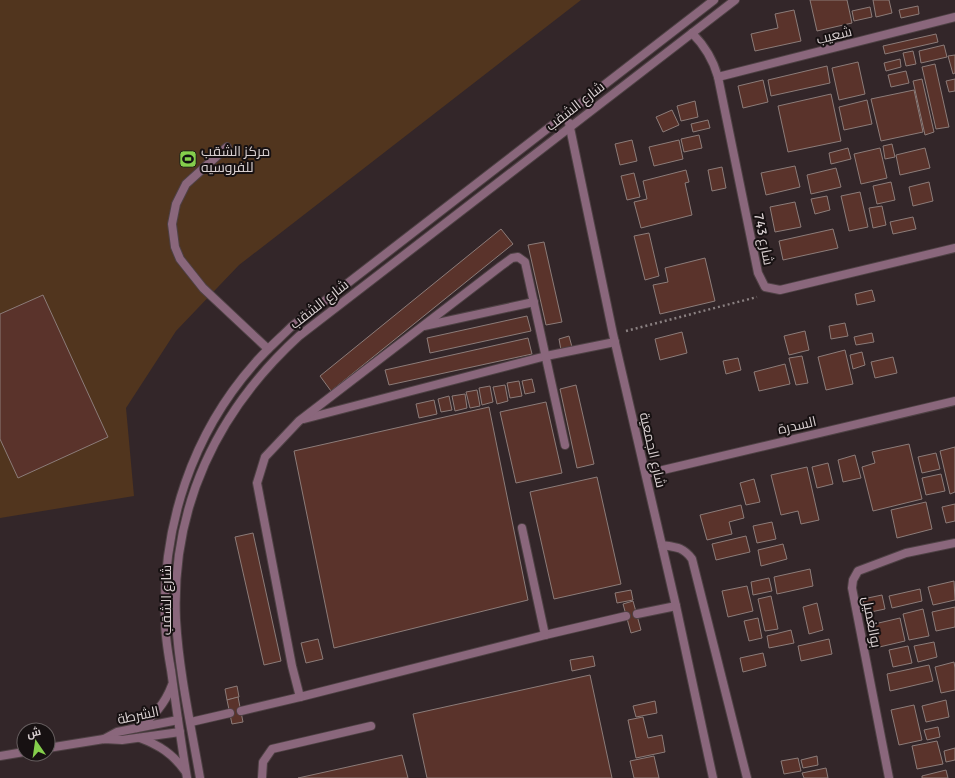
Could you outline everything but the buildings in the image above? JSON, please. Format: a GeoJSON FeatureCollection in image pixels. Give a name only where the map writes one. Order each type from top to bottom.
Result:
{"type":"FeatureCollection","features":[{"type":"Feature","properties":{"kind":"street","name":"شارع الشقب"},"geometry":{"type":"LineString","coordinates":[[187,775],[167,645],[164,595],[169,546],[187,474],[213,422],[238,384],[268,349],[306,315],[714,0]]}},
{"type":"Feature","properties":{"kind":"street","name":"شارع الشقب"},"geometry":{"type":"LineString","coordinates":[[200,778],[178,644],[176,596],[177,572],[180,548],[198,478],[220,433],[247,391],[280,353],[319,320],[735,0]]}},
{"type":"Feature","properties":{"kind":"street","name":"شعيب"},"geometry":{"type":"LineString","coordinates":[[718,77],[955,17]]}},
{"type":"Feature","properties":{"kind":"street","name":"شارع 743"},"geometry":{"type":"LineString","coordinates":[[692,33],[709,54],[718,77],[758,273],[765,287],[780,290],[955,248]]}},
{"type":"Feature","properties":{"kind":"street","name":"شارع الجمعية"},"geometry":{"type":"LineString","coordinates":[[567,115],[614,338],[676,606],[713,778]]}},
{"type":"Feature","properties":{"kind":"street"},"geometry":{"type":"LineString","coordinates":[[227,146],[186,184],[176,204],[172,224],[175,247],[180,259],[203,288],[268,349]]}},
{"type":"Feature","properties":{"kind":"street"},"geometry":{"type":"LineString","coordinates":[[476,185],[483,194]]}},
{"type":"Feature","properties":{"kind":"street"},"geometry":{"type":"LineString","coordinates":[[300,697],[292,666],[257,483],[265,457],[300,421],[512,258],[518,257],[525,262],[565,445]]}},
{"type":"Feature","properties":{"kind":"street"},"geometry":{"type":"LineString","coordinates":[[421,327],[534,302]]}},
{"type":"Feature","properties":{"kind":"street"},"geometry":{"type":"LineString","coordinates":[[300,421],[614,338]]}},
{"type":"Feature","properties":{"kind":"street","name":"السدرة"},"geometry":{"type":"LineString","coordinates":[[646,474],[955,401]]}},
{"type":"Feature","properties":{"kind":"street"},"geometry":{"type":"LineString","coordinates":[[522,528],[545,635]]}},
{"type":"Feature","properties":{"kind":"street","name":"بوالغميل"},"geometry":{"type":"LineString","coordinates":[[889,778],[852,588],[853,580],[858,571],[906,553],[955,544]]}},
{"type":"Feature","properties":{"kind":"street"},"geometry":{"type":"LineString","coordinates":[[662,545],[680,548],[686,551],[692,559],[747,778]]}},
{"type":"Feature","properties":{"kind":"street"},"geometry":{"type":"LineString","coordinates":[[637,614],[676,606]]}},
{"type":"Feature","properties":{"kind":"street"},"geometry":{"type":"LineString","coordinates":[[241,711],[626,616]]}},
{"type":"Feature","properties":{"kind":"street"},"geometry":{"type":"LineString","coordinates":[[137,728],[147,721],[163,705],[172,684]]}},
{"type":"Feature","properties":{"kind":"street"},"geometry":{"type":"LineString","coordinates":[[191,722],[225,714]]}},
{"type":"Feature","properties":{"kind":"street","name":"الشرطة"},"geometry":{"type":"LineString","coordinates":[[104,739],[117,732],[178,720]]}},
{"type":"Feature","properties":{"kind":"street"},"geometry":{"type":"LineString","coordinates":[[262,778],[263,762],[272,749],[371,726]]}},
{"type":"Feature","properties":{"kind":"street","name":"الشرطة"},"geometry":{"type":"LineString","coordinates":[[56,747],[104,739],[117,741],[180,732]]}},
{"type":"Feature","properties":{"kind":"street"},"geometry":{"type":"LineString","coordinates":[[140,738],[167,750],[178,760],[187,775]]}},
{"type":"Feature","properties":{"kind":"street"},"geometry":{"type":"LineString","coordinates":[[0,756],[16,753]]}},
{"type":"Feature","properties":{"kind":"path"},"geometry":{"type":"LineString","coordinates":[[614,338],[758,296]]}},
{"type":"Feature","properties":{"kind":"shaded area","name":"مركز الشقب للفروسيه"},"geometry":{"type":"Polygon","coordinates":[[[0,0],[581,0],[239,265],[176,331],[126,408],[134,496],[0,518],[0,0]]]}},
{"type":"Feature","properties":{"kind":"place","name":"مركز الشقب للفروسيه"},"geometry":{"type":"Point","coordinates":[188,159]}}]}
